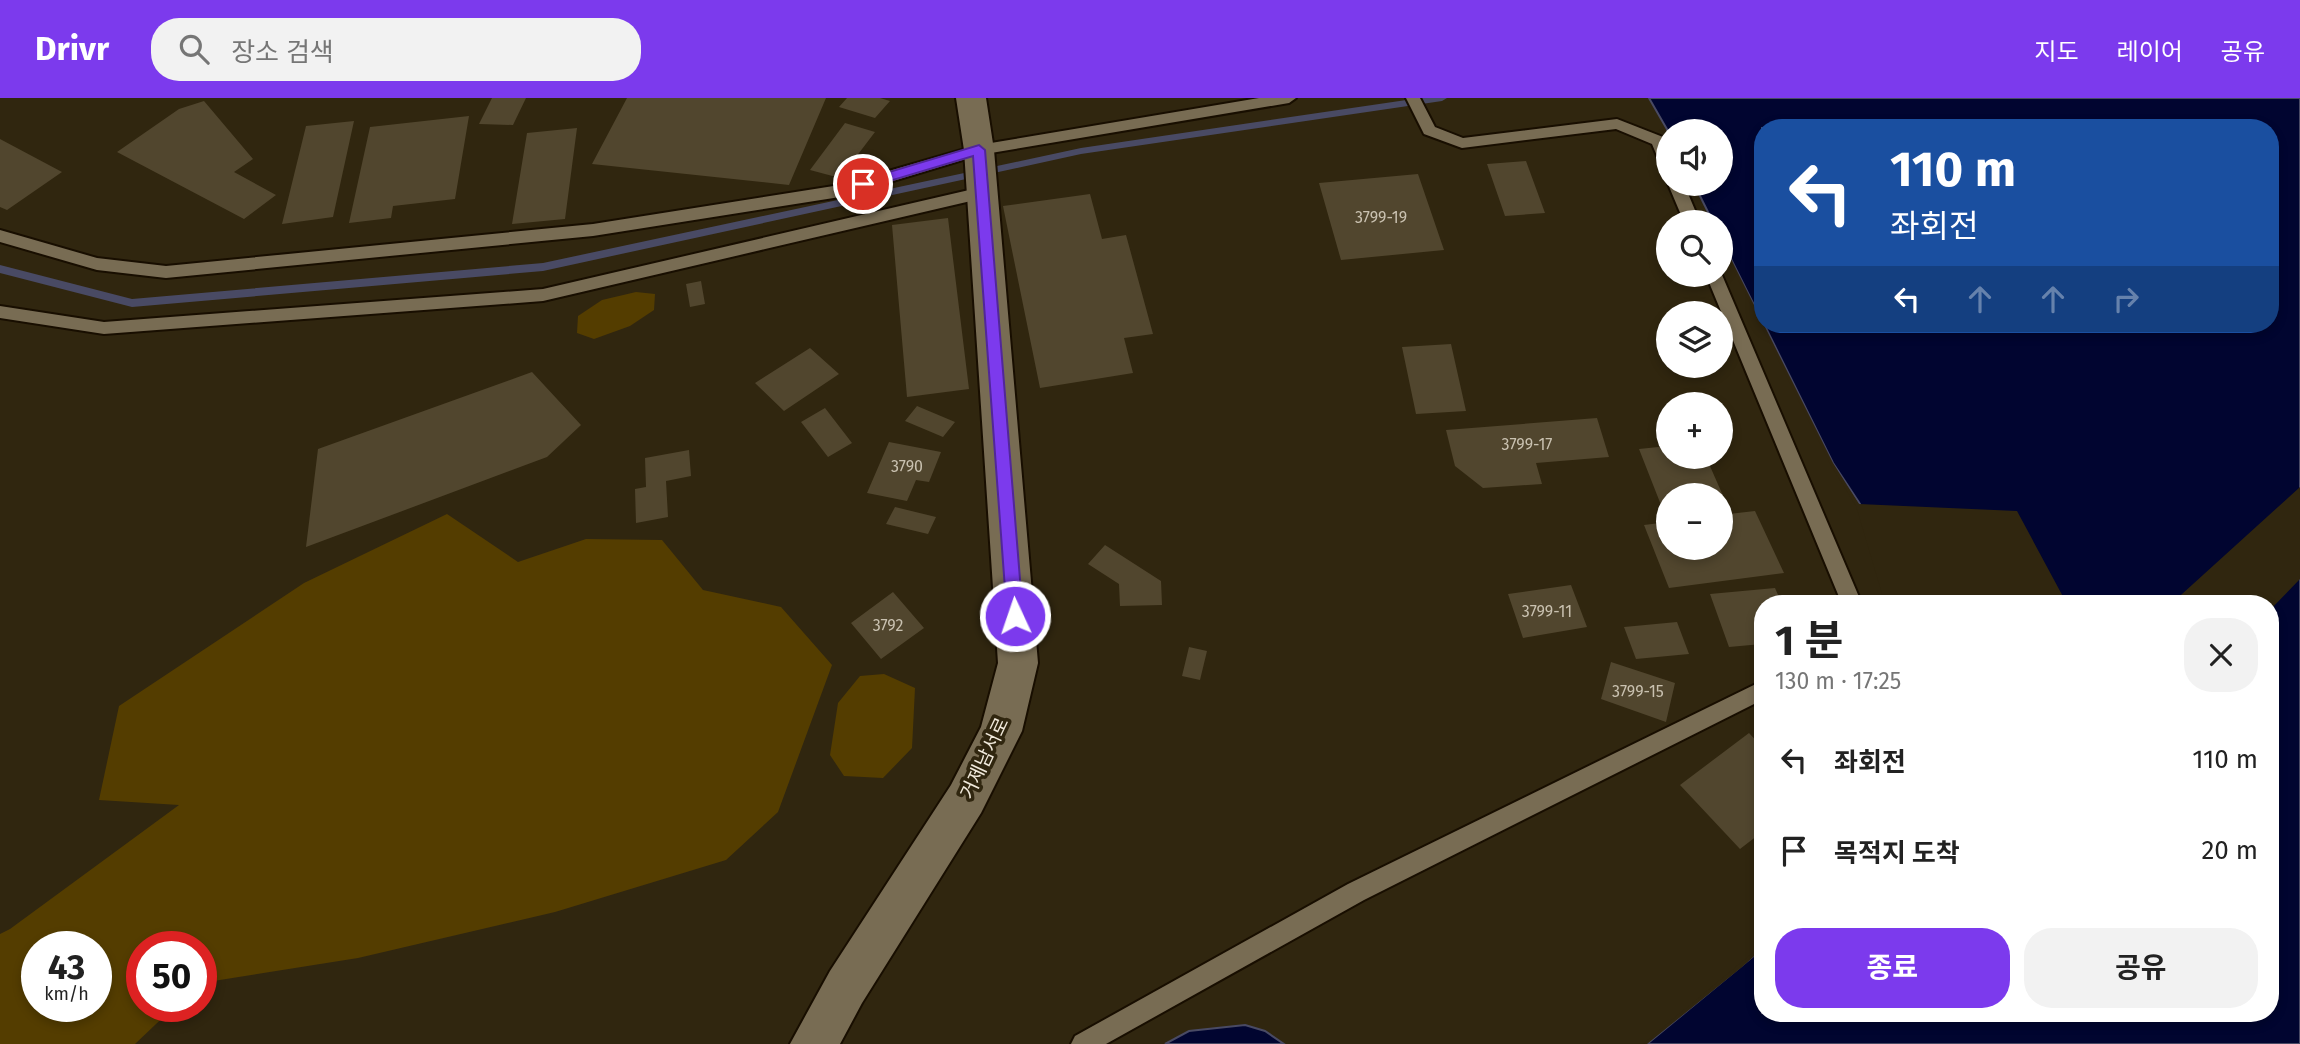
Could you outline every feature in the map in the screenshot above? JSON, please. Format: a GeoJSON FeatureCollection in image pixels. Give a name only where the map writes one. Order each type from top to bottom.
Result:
{"type":"FeatureCollection","features":[{"type":"Feature","properties":{"kind":"main road","name":"거제남서로"},"geometry":{"type":"LineString","coordinates":[[814,1044],[846,987],[966,799],[1001,731],[1018,663],[979,150],[971,98]]}},
{"type":"Feature","properties":{"kind":"lane"},"geometry":{"type":"LineString","coordinates":[[0,236],[97,264],[166,272],[593,230],[840,191],[979,150],[1289,98]]}},
{"type":"Feature","properties":{"kind":"lane"},"geometry":{"type":"LineString","coordinates":[[1413,98],[1429,130],[1462,143],[1617,124],[1656,140]]}},
{"type":"Feature","properties":{"kind":"lane"},"geometry":{"type":"LineString","coordinates":[[0,312],[104,328],[543,295],[982,193]]}},
{"type":"Feature","properties":{"kind":"lane"},"geometry":{"type":"LineString","coordinates":[[1719,287],[1848,595]]}},
{"type":"Feature","properties":{"kind":"lane"},"geometry":{"type":"LineString","coordinates":[[1083,1044],[1356,892],[1754,694]]}},
{"type":"Feature","properties":{"kind":"shaded area"},"geometry":{"type":"Polygon","coordinates":[[[636,292],[655,294],[654,310],[630,326],[594,339],[577,333],[578,316],[602,300],[636,292]]]}},
{"type":"Feature","properties":{"kind":"shaded area"},"geometry":{"type":"Polygon","coordinates":[[[447,514],[518,562],[586,539],[662,540],[703,590],[781,607],[832,665],[778,812],[726,860],[555,912],[358,958],[217,980],[217,931],[126,931],[126,1022],[158,1022],[135,1044],[0,1044],[0,934],[179,805],[99,800],[119,706],[304,583],[447,514]]]}},
{"type":"Feature","properties":{"kind":"shaded area"},"geometry":{"type":"Polygon","coordinates":[[[884,674],[915,688],[912,748],[883,778],[844,776],[830,755],[838,703],[860,676],[884,674]]]}},
{"type":"Feature","properties":{"kind":"water"},"geometry":{"type":"Polygon","coordinates":[[[1649,98],[2300,98],[2300,1044],[1647,1044],[1754,956],[1754,1022],[2279,1022],[2279,595],[1885,595],[1860,504],[1833,463],[1768,333],[2279,333],[2279,119],[1754,119],[1754,305],[1733,263],[1733,210],[1707,210],[1700,196],[1733,196],[1733,119],[1661,119],[1649,98]]]}},
{"type":"Feature","properties":{"kind":"water"},"geometry":{"type":"Polygon","coordinates":[[[1245,1025],[1265,1031],[1284,1044],[1165,1044],[1189,1031],[1245,1025]]]}},
{"type":"Feature","properties":{"kind":"pier"},"geometry":{"type":"Polygon","coordinates":[[[1733,263],[1754,305],[1754,312],[1733,270],[1733,263]]]}},
{"type":"Feature","properties":{"kind":"pier"},"geometry":{"type":"Polygon","coordinates":[[[1764,333],[1768,333],[1833,463],[1859,504],[2017,511],[2062,595],[1882,595],[1856,506],[1830,464],[1764,333]]]}},
{"type":"Feature","properties":{"kind":"pier"},"geometry":{"type":"Polygon","coordinates":[[[2300,487],[2300,579],[2279,601],[2279,595],[2181,595],[2300,487]]]}},
{"type":"Feature","properties":{"kind":"pier"},"geometry":{"type":"Polygon","coordinates":[[[1754,952],[1754,956],[1742,967],[1647,1044],[1643,1044],[1754,952]]]}},
{"type":"Feature","properties":{"kind":"building"},"geometry":{"type":"Polygon","coordinates":[[[492,98],[526,98],[513,125],[479,124],[492,98]]]}},
{"type":"Feature","properties":{"kind":"building"},"geometry":{"type":"Polygon","coordinates":[[[627,98],[826,98],[789,185],[592,164],[627,98]]]}},
{"type":"Feature","properties":{"kind":"building"},"geometry":{"type":"Polygon","coordinates":[[[847,98],[880,98],[890,101],[875,118],[839,107],[847,98]]]}},
{"type":"Feature","properties":{"kind":"building"},"geometry":{"type":"Polygon","coordinates":[[[204,101],[253,159],[234,172],[276,195],[244,219],[117,152],[179,109],[204,101]]]}},
{"type":"Feature","properties":{"kind":"building"},"geometry":{"type":"Polygon","coordinates":[[[469,116],[455,199],[393,206],[391,218],[349,223],[370,127],[469,116]]]}},
{"type":"Feature","properties":{"kind":"building"},"geometry":{"type":"Polygon","coordinates":[[[354,121],[333,217],[282,224],[306,126],[354,121]]]}},
{"type":"Feature","properties":{"kind":"building"},"geometry":{"type":"Polygon","coordinates":[[[845,123],[875,132],[840,178],[810,170],[845,123]]]}},
{"type":"Feature","properties":{"kind":"building"},"geometry":{"type":"Polygon","coordinates":[[[577,128],[565,219],[512,224],[527,133],[577,128]]]}},
{"type":"Feature","properties":{"kind":"building"},"geometry":{"type":"Polygon","coordinates":[[[0,139],[62,172],[7,210],[0,207],[0,139]]]}},
{"type":"Feature","properties":{"kind":"building"},"geometry":{"type":"Polygon","coordinates":[[[1526,161],[1545,213],[1505,216],[1487,164],[1526,161]]]}},
{"type":"Feature","properties":{"kind":"building"},"geometry":{"type":"Polygon","coordinates":[[[1418,174],[1444,250],[1341,260],[1319,183],[1418,174]]]}},
{"type":"Feature","properties":{"kind":"building"},"geometry":{"type":"Polygon","coordinates":[[[1090,194],[1102,239],[1126,235],[1153,334],[1124,338],[1133,373],[1040,388],[1003,206],[1090,194]]]}},
{"type":"Feature","properties":{"kind":"building"},"geometry":{"type":"Polygon","coordinates":[[[948,218],[969,389],[907,397],[892,225],[948,218]]]}},
{"type":"Feature","properties":{"kind":"building"},"geometry":{"type":"Polygon","coordinates":[[[701,281],[705,304],[690,307],[686,284],[701,281]]]}},
{"type":"Feature","properties":{"kind":"building"},"geometry":{"type":"Polygon","coordinates":[[[1451,344],[1466,411],[1416,414],[1402,347],[1451,344]]]}},
{"type":"Feature","properties":{"kind":"building"},"geometry":{"type":"Polygon","coordinates":[[[810,348],[839,374],[784,411],[755,383],[810,348]]]}},
{"type":"Feature","properties":{"kind":"building"},"geometry":{"type":"Polygon","coordinates":[[[532,372],[581,425],[547,457],[306,547],[318,449],[532,372]]]}},
{"type":"Feature","properties":{"kind":"building"},"geometry":{"type":"Polygon","coordinates":[[[917,406],[955,422],[943,437],[905,421],[917,406]]]}},
{"type":"Feature","properties":{"kind":"building"},"geometry":{"type":"Polygon","coordinates":[[[825,408],[852,443],[828,457],[801,422],[825,408]]]}},
{"type":"Feature","properties":{"kind":"building"},"geometry":{"type":"Polygon","coordinates":[[[1597,418],[1609,457],[1536,463],[1542,484],[1483,488],[1455,466],[1446,430],[1597,418]]]}},
{"type":"Feature","properties":{"kind":"building"},"geometry":{"type":"Polygon","coordinates":[[[889,442],[941,452],[929,482],[916,480],[907,501],[867,493],[889,442]]]}},
{"type":"Feature","properties":{"kind":"building"},"geometry":{"type":"Polygon","coordinates":[[[1656,447],[1656,469],[1711,469],[1717,483],[1656,483],[1656,492],[1639,449],[1656,447]]]}},
{"type":"Feature","properties":{"kind":"building"},"geometry":{"type":"Polygon","coordinates":[[[689,450],[691,476],[666,481],[668,517],[636,523],[635,489],[646,487],[645,458],[689,450]]]}},
{"type":"Feature","properties":{"kind":"building"},"geometry":{"type":"Polygon","coordinates":[[[895,507],[936,517],[928,534],[886,524],[895,507]]]}},
{"type":"Feature","properties":{"kind":"building"},"geometry":{"type":"Polygon","coordinates":[[[1755,511],[1784,573],[1669,588],[1658,560],[1733,560],[1733,514],[1755,511]]]}},
{"type":"Feature","properties":{"kind":"building"},"geometry":{"type":"Polygon","coordinates":[[[1656,524],[1656,555],[1644,525],[1656,524]]]}},
{"type":"Feature","properties":{"kind":"building"},"geometry":{"type":"Polygon","coordinates":[[[1105,545],[1161,581],[1162,605],[1120,606],[1119,584],[1088,564],[1105,545]]]}},
{"type":"Feature","properties":{"kind":"building"},"geometry":{"type":"Polygon","coordinates":[[[1571,585],[1587,627],[1523,638],[1508,594],[1571,585]]]}},
{"type":"Feature","properties":{"kind":"building"},"geometry":{"type":"Polygon","coordinates":[[[1775,588],[1778,595],[1754,595],[1754,645],[1729,647],[1710,594],[1775,588]]]}},
{"type":"Feature","properties":{"kind":"building"},"geometry":{"type":"Polygon","coordinates":[[[893,592],[924,628],[881,659],[851,623],[893,592]]]}},
{"type":"Feature","properties":{"kind":"building"},"geometry":{"type":"Polygon","coordinates":[[[1677,622],[1689,654],[1636,659],[1624,627],[1677,622]]]}},
{"type":"Feature","properties":{"kind":"building"},"geometry":{"type":"Polygon","coordinates":[[[1189,647],[1207,651],[1200,680],[1182,676],[1189,647]]]}},
{"type":"Feature","properties":{"kind":"building"},"geometry":{"type":"Polygon","coordinates":[[[1611,662],[1675,683],[1666,722],[1601,699],[1611,662]]]}},
{"type":"Feature","properties":{"kind":"building"},"geometry":{"type":"Polygon","coordinates":[[[1749,733],[1754,738],[1754,838],[1740,849],[1680,785],[1749,733]]]}},
{"type":"Feature","properties":{"kind":"waterway"},"geometry":{"type":"LineString","coordinates":[[0,269],[132,303],[543,267],[1081,151],[1442,98]]}},
{"type":"Feature","properties":{"kind":"route"},"geometry":{"type":"LineString","coordinates":[[863,184],[979,150],[1015,616]]}}]}
